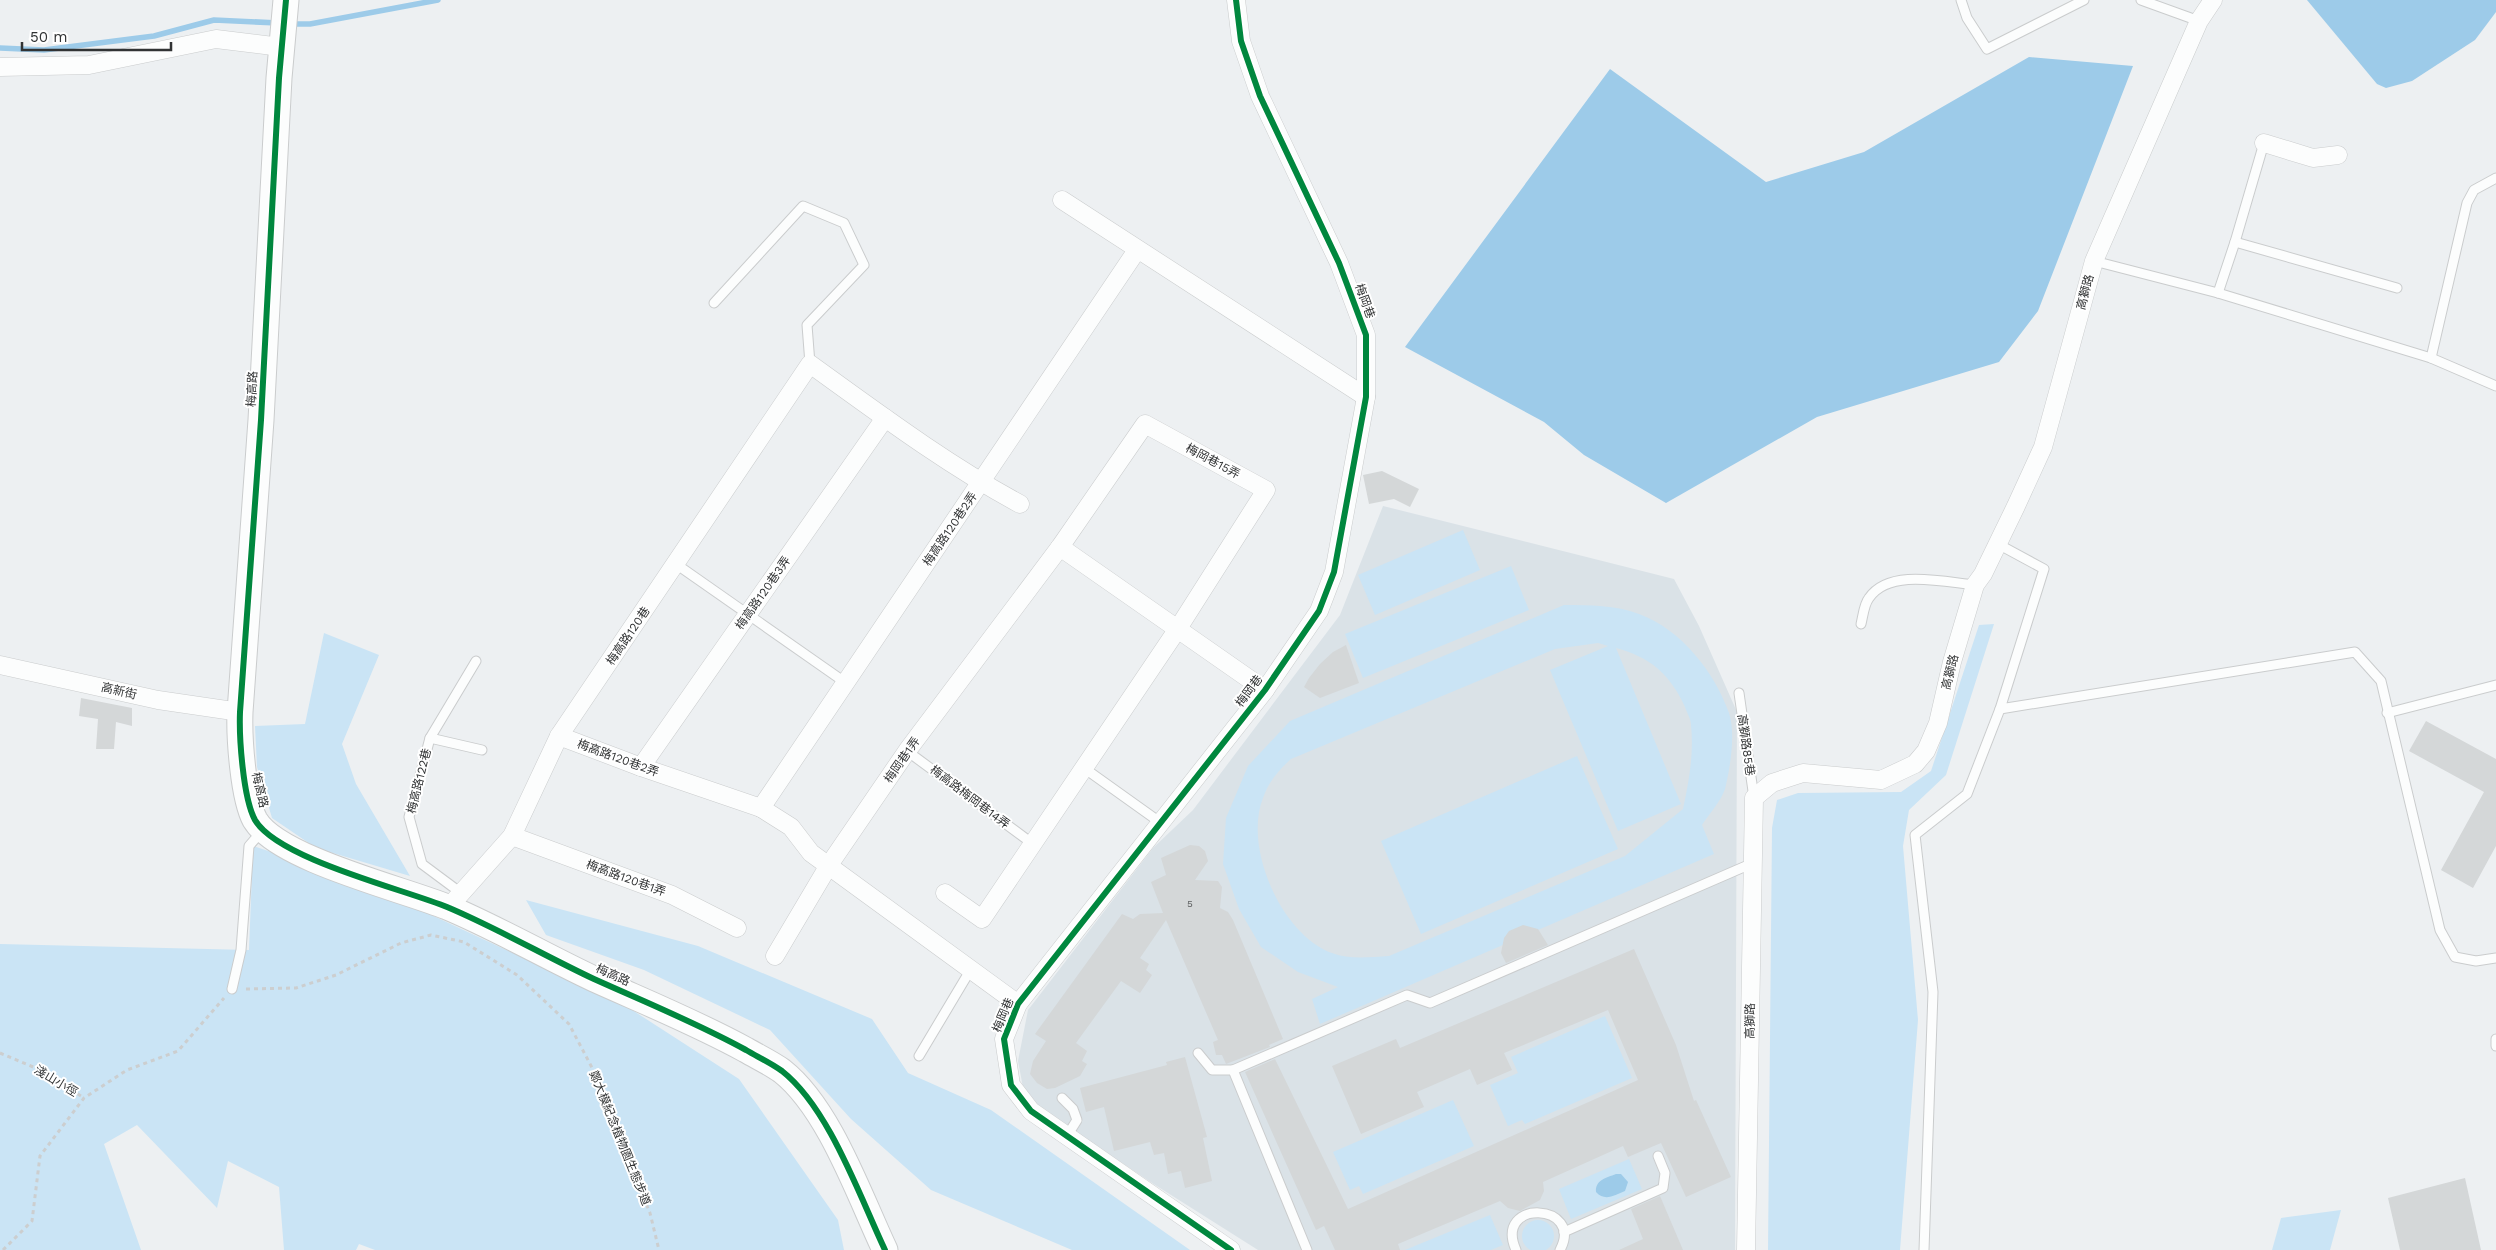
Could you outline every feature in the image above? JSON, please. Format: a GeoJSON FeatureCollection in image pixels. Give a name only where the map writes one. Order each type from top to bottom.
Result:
{"type":"FeatureCollection","features":[{"type":"Feature","properties":{"kind":"street","name":"梅岡巷"},"geometry":{"type":"LineString","coordinates":[[1231,1250],[1031,1111],[1011,1085],[1004,1039],[1018,1004],[1265,690],[1319,611],[1334,572],[1366,397],[1366,335],[1339,263],[1260,96],[1241,42],[1236,0]]}},
{"type":"Feature","properties":{"kind":"street","name":"高獅路"},"geometry":{"type":"LineString","coordinates":[[1746,1250],[1754,798],[1772,783],[1803,773],[1881,780],[1915,764],[1926,751],[1938,723],[1952,662],[1975,585],[1983,574],[2043,447],[2094,261],[2199,21],[2212,0]]}},
{"type":"Feature","properties":{"kind":"street"},"geometry":{"type":"LineString","coordinates":[[0,67],[89,65],[283,23]]}},
{"type":"Feature","properties":{"kind":"street","name":"梅高路"},"geometry":{"type":"LineString","coordinates":[[283,23],[261,420],[239,732],[245,784],[255,820],[275,840],[317,862],[454,900],[567,967],[720,1036],[781,1070],[805,1093],[834,1140],[885,1250]]}},
{"type":"Feature","properties":{"kind":"street"},"geometry":{"type":"LineString","coordinates":[[2264,143],[2313,158],[2338,155]]}},
{"type":"Feature","properties":{"kind":"street"},"geometry":{"type":"LineString","coordinates":[[1062,200],[1366,397]]}},
{"type":"Feature","properties":{"kind":"street","name":"梅高路120巷2弄"},"geometry":{"type":"LineString","coordinates":[[761,808],[1137,250]]}},
{"type":"Feature","properties":{"kind":"street"},"geometry":{"type":"LineString","coordinates":[[810,364],[981,483],[1020,504]]}},
{"type":"Feature","properties":{"kind":"street","name":"梅高路120巷"},"geometry":{"type":"LineString","coordinates":[[454,900],[512,836],[559,736],[810,364]]}},
{"type":"Feature","properties":{"kind":"street","name":"梅高路120巷3弄"},"geometry":{"type":"LineString","coordinates":[[641,767],[885,418]]}},
{"type":"Feature","properties":{"kind":"street","name":"梅岡巷15弄"},"geometry":{"type":"LineString","coordinates":[[978,657],[1060,547],[1145,424],[1266,490],[1177,630],[1084,768]]}},
{"type":"Feature","properties":{"kind":"street"},"geometry":{"type":"LineString","coordinates":[[1060,547],[1265,690]]}},
{"type":"Feature","properties":{"kind":"street","name":"梅岡巷1弄"},"geometry":{"type":"LineString","coordinates":[[774,956],[828,865],[908,751],[978,657]]}},
{"type":"Feature","properties":{"kind":"street","name":"高新街"},"geometry":{"type":"LineString","coordinates":[[0,664],[158,700],[240,712]]}},
{"type":"Feature","properties":{"kind":"street","name":"梅高路120巷2弄"},"geometry":{"type":"LineString","coordinates":[[559,736],[641,767],[761,808],[791,827],[811,853],[828,865]]}},
{"type":"Feature","properties":{"kind":"street"},"geometry":{"type":"LineString","coordinates":[[945,893],[982,919],[1084,768]]}},
{"type":"Feature","properties":{"kind":"street","name":"梅高路120巷1弄"},"geometry":{"type":"LineString","coordinates":[[512,836],[672,896],[737,928]]}},
{"type":"Feature","properties":{"kind":"street"},"geometry":{"type":"LineString","coordinates":[[828,865],[1018,1004]]}},
{"type":"Feature","properties":{"kind":"lane"},"geometry":{"type":"LineString","coordinates":[[1961,0],[1967,18],[1986,49],[2084,0]]}},
{"type":"Feature","properties":{"kind":"lane"},"geometry":{"type":"LineString","coordinates":[[2141,0],[2199,21]]}},
{"type":"Feature","properties":{"kind":"lane"},"geometry":{"type":"LineString","coordinates":[[2218,293],[2264,143]]}},
{"type":"Feature","properties":{"kind":"lane"},"geometry":{"type":"LineString","coordinates":[[2431,358],[2467,203],[2474,190],[2496,178]]}},
{"type":"Feature","properties":{"kind":"lane"},"geometry":{"type":"LineString","coordinates":[[714,303],[803,206],[844,223],[864,265],[808,325],[810,364]]}},
{"type":"Feature","properties":{"kind":"lane"},"geometry":{"type":"LineString","coordinates":[[2235,242],[2397,288]]}},
{"type":"Feature","properties":{"kind":"lane"},"geometry":{"type":"LineString","coordinates":[[2094,261],[2218,293],[2431,358],[2496,386]]}},
{"type":"Feature","properties":{"kind":"lane"},"geometry":{"type":"LineString","coordinates":[[1924,1250],[1933,992],[1915,835],[1967,794],[2000,710],[2044,569],[1996,543]]}},
{"type":"Feature","properties":{"kind":"lane"},"geometry":{"type":"LineString","coordinates":[[676,564],[846,683]]}},
{"type":"Feature","properties":{"kind":"lane"},"geometry":{"type":"LineString","coordinates":[[1861,624],[1868,598],[1890,581],[1919,579],[1975,585]]}},
{"type":"Feature","properties":{"kind":"lane"},"geometry":{"type":"LineString","coordinates":[[2000,710],[2355,652],[2381,681],[2387,713],[2440,930],[2455,957],[2476,961],[2496,958]]}},
{"type":"Feature","properties":{"kind":"lane","name":"梅高路122巷"},"geometry":{"type":"LineString","coordinates":[[454,900],[422,864],[409,816],[430,738],[476,661]]}},
{"type":"Feature","properties":{"kind":"lane"},"geometry":{"type":"LineString","coordinates":[[2387,713],[2496,685]]}},
{"type":"Feature","properties":{"kind":"lane","name":"高獅路85巷"},"geometry":{"type":"LineString","coordinates":[[1739,693],[1754,798]]}},
{"type":"Feature","properties":{"kind":"lane"},"geometry":{"type":"LineString","coordinates":[[430,738],[482,750]]}},
{"type":"Feature","properties":{"kind":"lane","name":"梅高路梅岡巷14弄"},"geometry":{"type":"LineString","coordinates":[[908,751],[1033,844]]}},
{"type":"Feature","properties":{"kind":"lane"},"geometry":{"type":"LineString","coordinates":[[1084,768],[1161,823]]}},
{"type":"Feature","properties":{"kind":"lane"},"geometry":{"type":"LineString","coordinates":[[232,990],[241,950],[249,846],[264,828]]}},
{"type":"Feature","properties":{"kind":"lane"},"geometry":{"type":"LineString","coordinates":[[1198,1053],[1212,1070],[1233,1070],[1407,995],[1430,1003],[1753,863]]}},
{"type":"Feature","properties":{"kind":"lane"},"geometry":{"type":"LineString","coordinates":[[919,1056],[971,969]]}},
{"type":"Feature","properties":{"kind":"lane"},"geometry":{"type":"LineString","coordinates":[[2496,1039],[2496,1046]]}},
{"type":"Feature","properties":{"kind":"lane"},"geometry":{"type":"LineString","coordinates":[[1233,1070],[1306,1250]]}},
{"type":"Feature","properties":{"kind":"lane"},"geometry":{"type":"LineString","coordinates":[[1062,1098],[1072,1109],[1077,1120],[1067,1136]]}},
{"type":"Feature","properties":{"kind":"lane"},"geometry":{"type":"LineString","coordinates":[[1564,1232],[1663,1188],[1665,1173],[1658,1156]]}},
{"type":"Feature","properties":{"kind":"lane"},"geometry":{"type":"LineString","coordinates":[[1516,1250],[1512,1235],[1514,1227],[1525,1215],[1540,1211],[1555,1218],[1564,1232],[1564,1239],[1560,1250]]}},
{"type":"Feature","properties":{"kind":"path"},"geometry":{"type":"LineString","coordinates":[[2,1250],[32,1221],[40,1156],[84,1098],[127,1070],[178,1051],[232,990]]}},
{"type":"Feature","properties":{"kind":"shaded area"},"geometry":{"type":"Polygon","coordinates":[[[1383,506],[1674,579],[1699,626],[1737,712],[1735,1250],[1258,1250],[1152,1183],[1025,1098],[1018,1061],[1028,1010],[1153,848],[1193,810],[1340,615],[1383,506]]]}},
{"type":"Feature","properties":{"kind":"shaded area"},"geometry":{"type":"Polygon","coordinates":[[[1463,530],[1480,570],[1375,615],[1358,575],[1463,530]]]}},
{"type":"Feature","properties":{"kind":"shaded area"},"geometry":{"type":"Polygon","coordinates":[[[1511,566],[1529,610],[1363,678],[1345,634],[1511,566]]]}},
{"type":"Feature","properties":{"kind":"shaded area"},"geometry":{"type":"Polygon","coordinates":[[[1564,605],[1602,606],[1630,611],[1654,621],[1682,641],[1715,683],[1729,713],[1732,741],[1725,789],[1718,803],[1702,825],[1714,854],[1320,1024],[1312,999],[1338,987],[1298,972],[1261,947],[1239,909],[1223,864],[1226,818],[1248,766],[1290,721],[1564,605]],[[1598,643],[1555,649],[1291,759],[1274,777],[1265,792],[1258,818],[1258,841],[1271,888],[1297,928],[1314,943],[1332,953],[1360,958],[1389,956],[1625,856],[1683,809],[1691,757],[1692,736],[1689,716],[1679,695],[1666,676],[1639,656],[1616,648],[1681,804],[1618,831],[1550,670],[1608,646],[1598,643]]]}},
{"type":"Feature","properties":{"kind":"shaded area"},"geometry":{"type":"Polygon","coordinates":[[[1994,624],[1946,775],[1909,810],[1903,846],[1918,1020],[1900,1250],[1768,1250],[1772,828],[1777,800],[1798,793],[1901,792],[1931,771],[1979,625],[1994,624]]]}},
{"type":"Feature","properties":{"kind":"shaded area"},"geometry":{"type":"Polygon","coordinates":[[[324,633],[379,655],[342,744],[356,784],[410,876],[316,848],[272,818],[257,767],[255,726],[305,724],[324,633]]]}},
{"type":"Feature","properties":{"kind":"shaded area"},"geometry":{"type":"Polygon","coordinates":[[[1577,756],[1618,849],[1421,934],[1381,841],[1577,756]]]}},
{"type":"Feature","properties":{"kind":"shaded area"},"geometry":{"type":"Polygon","coordinates":[[[253,846],[361,882],[626,1006],[739,1079],[838,1220],[844,1250],[375,1250],[359,1244],[356,1250],[284,1250],[279,1187],[228,1161],[217,1208],[137,1125],[104,1144],[141,1250],[0,1250],[0,944],[249,950],[253,846]]]}},
{"type":"Feature","properties":{"kind":"shaded area"},"geometry":{"type":"Polygon","coordinates":[[[526,900],[698,946],[872,1019],[908,1073],[991,1110],[1190,1250],[1072,1250],[931,1190],[851,1119],[770,1030],[644,970],[546,935],[526,900]]]}},
{"type":"Feature","properties":{"kind":"shaded area"},"geometry":{"type":"Polygon","coordinates":[[[1605,1016],[1632,1078],[1525,1124],[1522,1120],[1508,1126],[1490,1085],[1518,1073],[1511,1057],[1605,1016]]]}},
{"type":"Feature","properties":{"kind":"shaded area"},"geometry":{"type":"Polygon","coordinates":[[[1453,1100],[1474,1146],[1363,1194],[1359,1186],[1350,1190],[1333,1152],[1453,1100]]]}},
{"type":"Feature","properties":{"kind":"shaded area"},"geometry":{"type":"Polygon","coordinates":[[[1629,1159],[1642,1189],[1571,1219],[1559,1189],[1629,1159]]]}},
{"type":"Feature","properties":{"kind":"shaded area"},"geometry":{"type":"Polygon","coordinates":[[[2341,1210],[2330,1250],[2272,1250],[2281,1218],[2341,1210]]]}},
{"type":"Feature","properties":{"kind":"shaded area"},"geometry":{"type":"Polygon","coordinates":[[[1490,1215],[1503,1245],[1491,1250],[1405,1250],[1490,1215]]]}},
{"type":"Feature","properties":{"kind":"shaded area"},"geometry":{"type":"Polygon","coordinates":[[[1538,1220],[1549,1225],[1554,1236],[1549,1247],[1538,1252],[1527,1247],[1522,1236],[1527,1225],[1538,1220]]]}},
{"type":"Feature","properties":{"kind":"water"},"geometry":{"type":"Polygon","coordinates":[[[2307,0],[2496,0],[2496,12],[2475,40],[2412,81],[2386,88],[2377,84],[2307,0]]]}},
{"type":"Feature","properties":{"kind":"water"},"geometry":{"type":"Polygon","coordinates":[[[2029,57],[2133,66],[2038,311],[1999,362],[1817,417],[1666,503],[1584,455],[1544,422],[1405,347],[1610,69],[1766,182],[1864,152],[2029,57]]]}},
{"type":"Feature","properties":{"kind":"water"},"geometry":{"type":"Polygon","coordinates":[[[1616,1174],[1621,1174],[1628,1182],[1625,1191],[1614,1196],[1603,1197],[1599,1195],[1596,1192],[1596,1188],[1599,1182],[1616,1174]]]}},
{"type":"Feature","properties":{"kind":"building"},"geometry":{"type":"Polygon","coordinates":[[[1382,471],[1419,489],[1410,507],[1394,499],[1369,504],[1363,475],[1382,471]]]}},
{"type":"Feature","properties":{"kind":"building"},"geometry":{"type":"Polygon","coordinates":[[[1346,645],[1359,683],[1320,698],[1304,687],[1320,664],[1333,652],[1346,645]]]}},
{"type":"Feature","properties":{"kind":"building"},"geometry":{"type":"Polygon","coordinates":[[[81,698],[132,708],[132,726],[116,722],[114,749],[96,749],[98,719],[79,716],[81,698]]]}},
{"type":"Feature","properties":{"kind":"building"},"geometry":{"type":"Polygon","coordinates":[[[2426,721],[2496,759],[2496,846],[2473,888],[2441,870],[2484,792],[2409,751],[2426,721]]]}},
{"type":"Feature","properties":{"kind":"building"},"geometry":{"type":"Polygon","coordinates":[[[1190,845],[1199,846],[1205,851],[1208,861],[1195,880],[1218,881],[1222,887],[1220,908],[1228,912],[1233,920],[1283,1039],[1269,1045],[1270,1047],[1226,1064],[1222,1055],[1216,1055],[1213,1042],[1218,1040],[1166,920],[1140,958],[1149,964],[1146,970],[1152,975],[1140,993],[1121,981],[1076,1043],[1087,1051],[1082,1061],[1087,1064],[1080,1076],[1055,1088],[1047,1089],[1037,1083],[1030,1074],[1033,1061],[1046,1041],[1035,1034],[1122,914],[1133,919],[1140,914],[1163,913],[1151,882],[1166,875],[1161,858],[1190,845]]]}},
{"type":"Feature","properties":{"kind":"building"},"geometry":{"type":"Polygon","coordinates":[[[1523,925],[1538,929],[1548,945],[1506,963],[1501,953],[1504,938],[1509,931],[1523,925]]]}},
{"type":"Feature","properties":{"kind":"building"},"geometry":{"type":"Polygon","coordinates":[[[1634,949],[1676,1045],[1694,1101],[1696,1100],[1731,1177],[1686,1197],[1661,1143],[1628,1157],[1623,1146],[1543,1182],[1544,1191],[1540,1200],[1520,1211],[1508,1208],[1500,1201],[1398,1244],[1400,1250],[1335,1250],[1324,1226],[1316,1230],[1245,1072],[1275,1059],[1348,1209],[1638,1080],[1608,1010],[1504,1053],[1512,1070],[1477,1085],[1470,1069],[1417,1092],[1424,1107],[1361,1134],[1332,1066],[1396,1039],[1400,1048],[1634,949]]]}},
{"type":"Feature","properties":{"kind":"building"},"geometry":{"type":"Polygon","coordinates":[[[1185,1057],[1207,1137],[1203,1138],[1212,1181],[1185,1188],[1181,1171],[1168,1174],[1164,1153],[1154,1155],[1150,1142],[1114,1151],[1104,1107],[1086,1112],[1080,1088],[1167,1065],[1166,1062],[1185,1057]]]}},
{"type":"Feature","properties":{"kind":"building"},"geometry":{"type":"Polygon","coordinates":[[[2465,1178],[2481,1250],[2400,1250],[2388,1198],[2465,1178]]]}},
{"type":"Feature","properties":{"kind":"building"},"geometry":{"type":"Polygon","coordinates":[[[1660,1196],[1683,1250],[1619,1250],[1643,1239],[1631,1209],[1660,1196]]]}},
{"type":"Feature","properties":{"kind":"waterway"},"geometry":{"type":"LineString","coordinates":[[290,24],[310,24],[438,0]]}},
{"type":"Feature","properties":{"kind":"waterway"},"geometry":{"type":"LineString","coordinates":[[0,48],[44,50],[154,36],[214,20],[278,23]]}},
{"type":"Feature","properties":{"kind":"cycle path"},"geometry":{"type":"LineString","coordinates":[[286,0],[279,78],[261,420],[240,712],[241,751],[245,783],[247,797],[255,820],[268,834],[289,848],[314,860],[466,915],[594,979],[709,1031],[778,1068],[799,1087],[828,1129],[885,1250]]}},
{"type":"Feature","properties":{"kind":"cycle path"},"geometry":{"type":"LineString","coordinates":[[1231,1250],[1031,1111],[1011,1085],[1004,1039],[1018,1004],[1265,690],[1319,611],[1334,572],[1366,397],[1366,335],[1339,263],[1260,96],[1241,41],[1236,0]]}}]}
